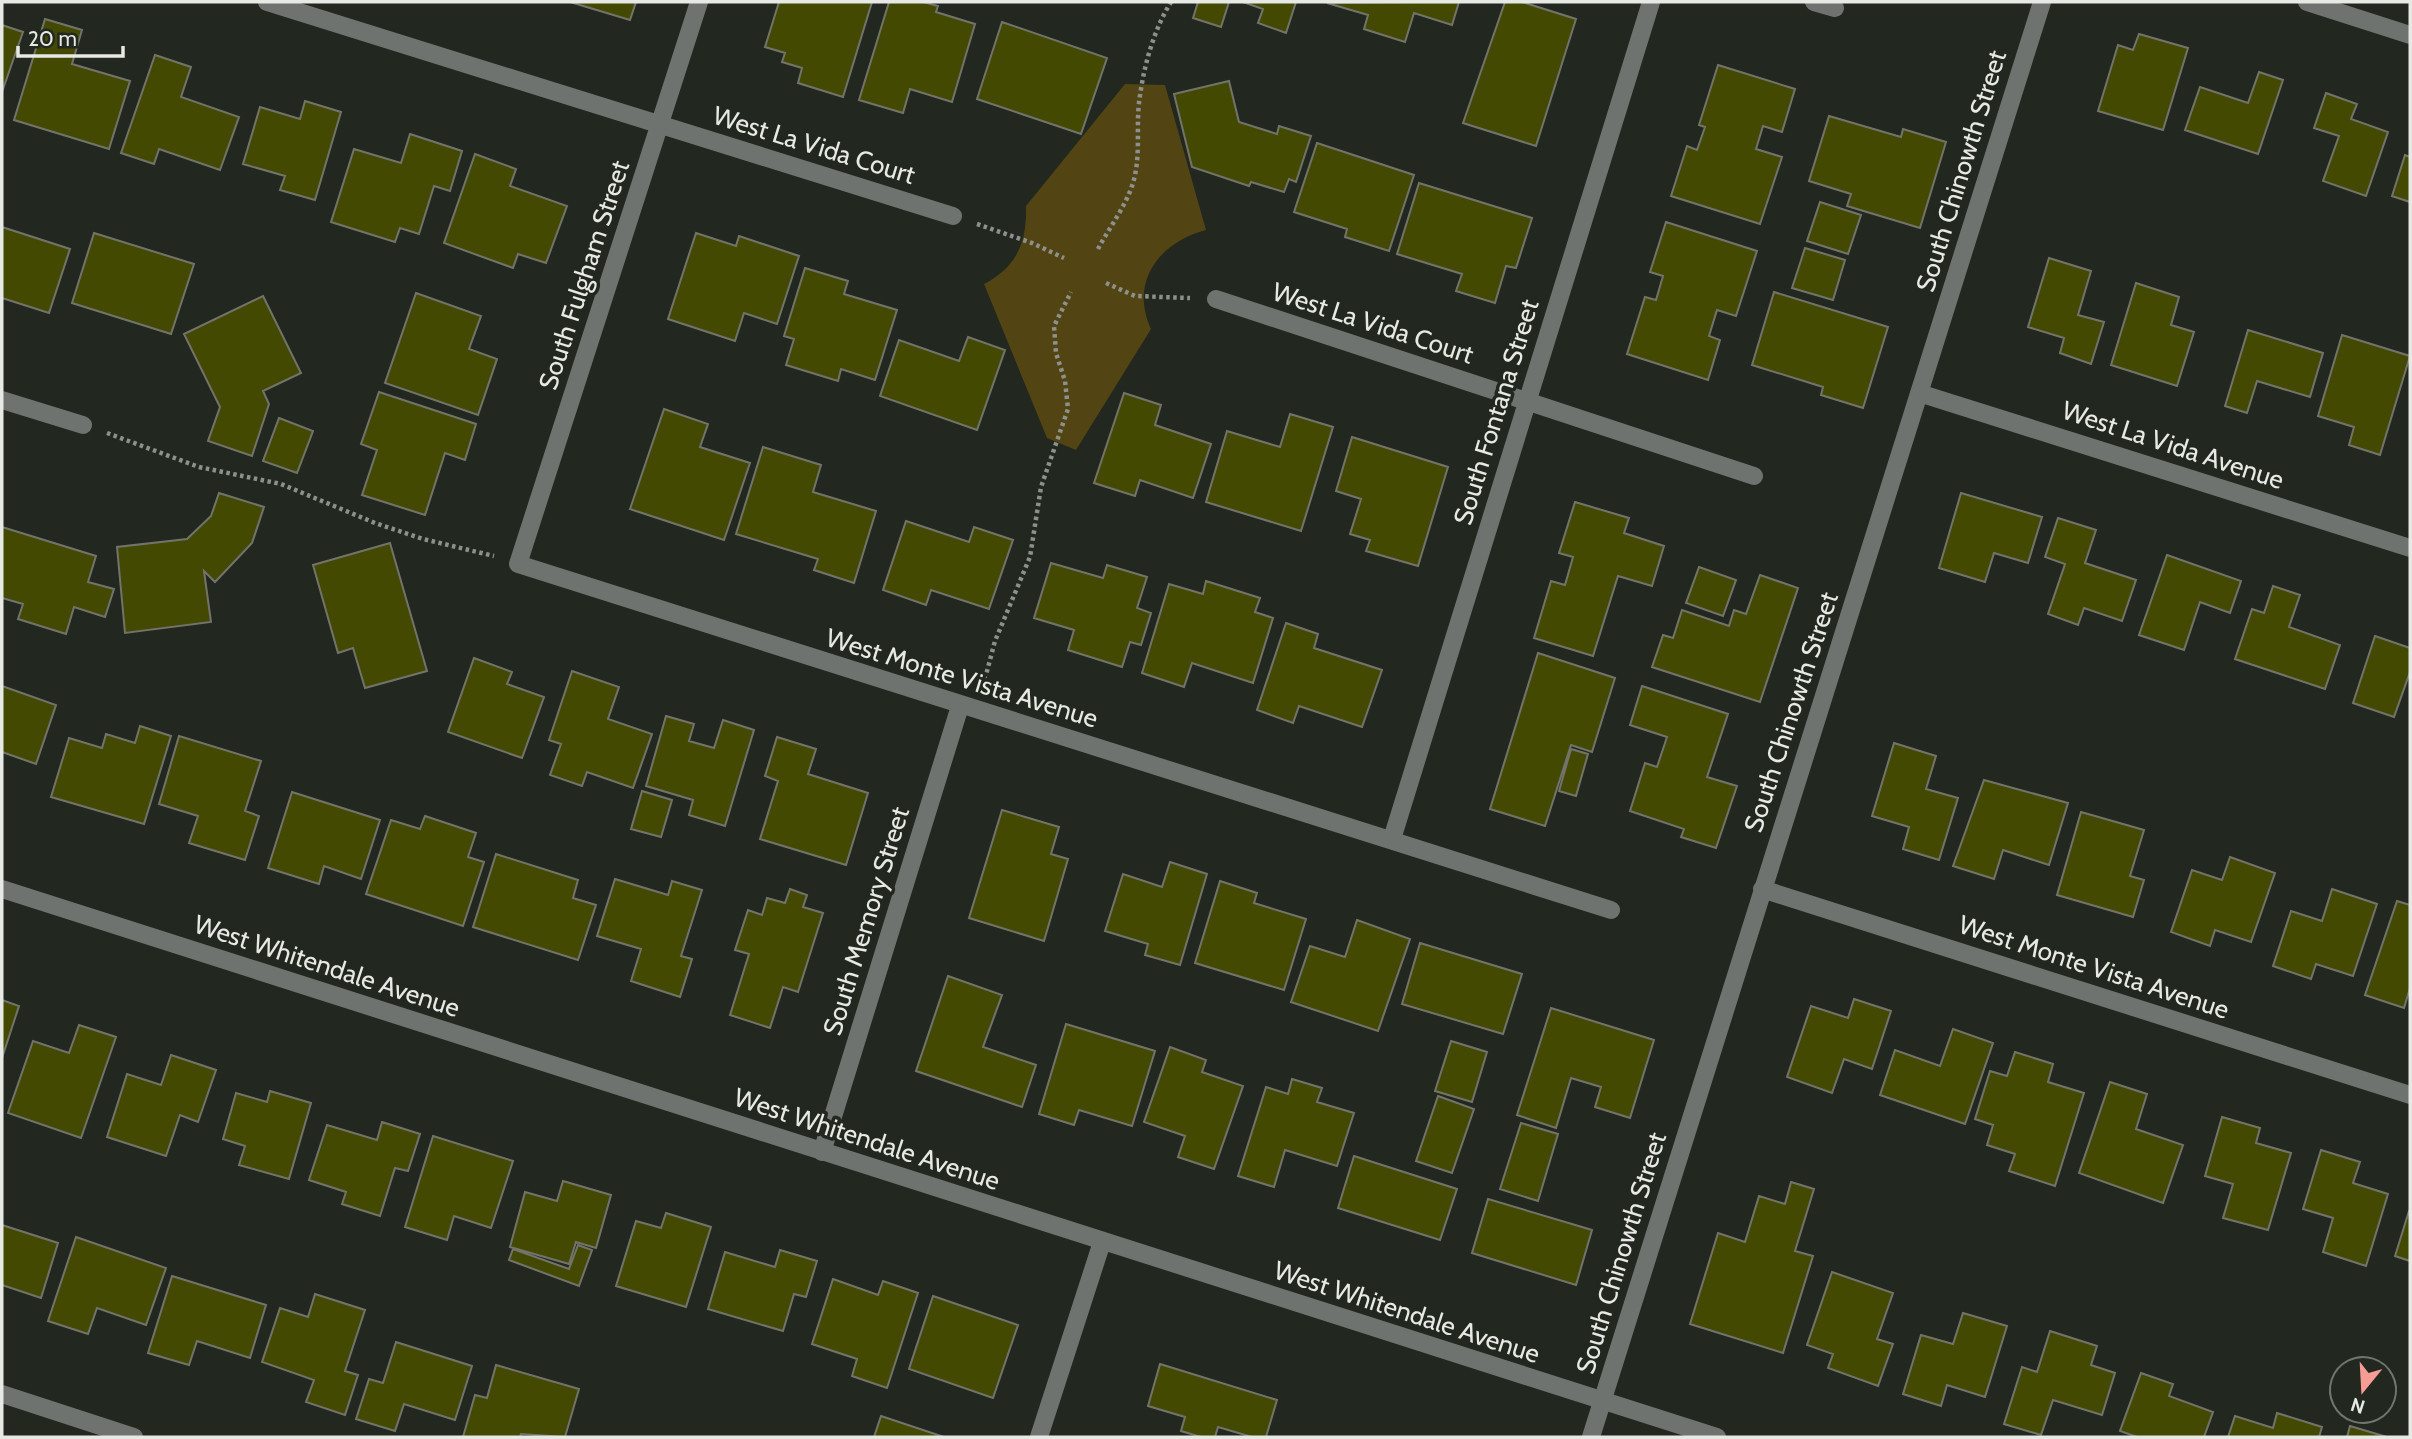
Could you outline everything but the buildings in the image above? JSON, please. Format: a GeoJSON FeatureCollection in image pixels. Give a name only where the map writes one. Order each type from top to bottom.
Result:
{"type":"FeatureCollection","features":[{"type":"Feature","properties":{"kind":"street"},"geometry":{"type":"LineString","coordinates":[[267,2],[660,125]]}},
{"type":"Feature","properties":{"kind":"street","name":"South Fulgham Street"},"geometry":{"type":"LineString","coordinates":[[518,564],[699,2]]}},
{"type":"Feature","properties":{"kind":"street","name":"South Fontana Street"},"geometry":{"type":"LineString","coordinates":[[1392,839],[1651,2]]}},
{"type":"Feature","properties":{"kind":"street"},"geometry":{"type":"LineString","coordinates":[[1814,2],[1835,8]]}},
{"type":"Feature","properties":{"kind":"street","name":"South Chinowth Street"},"geometry":{"type":"LineString","coordinates":[[1591,1437],[2042,2]]}},
{"type":"Feature","properties":{"kind":"street"},"geometry":{"type":"LineString","coordinates":[[2307,2],[2410,35]]}},
{"type":"Feature","properties":{"kind":"street","name":"West La Vida Court"},"geometry":{"type":"LineString","coordinates":[[660,125],[953,216]]}},
{"type":"Feature","properties":{"kind":"street","name":"West La Vida Court"},"geometry":{"type":"LineString","coordinates":[[1216,299],[1754,476]]}},
{"type":"Feature","properties":{"kind":"street","name":"West La Vida Avenue"},"geometry":{"type":"LineString","coordinates":[[1919,393],[2410,548]]}},
{"type":"Feature","properties":{"kind":"street"},"geometry":{"type":"LineString","coordinates":[[2,400],[83,425]]}},
{"type":"Feature","properties":{"kind":"street","name":"West Monte Vista Avenue"},"geometry":{"type":"LineString","coordinates":[[518,564],[1611,910]]}},
{"type":"Feature","properties":{"kind":"street","name":"South Memory Street"},"geometry":{"type":"LineString","coordinates":[[822,1152],[960,706]]}},
{"type":"Feature","properties":{"kind":"street","name":"West Whitendale Avenue"},"geometry":{"type":"LineString","coordinates":[[2,889],[1717,1437]]}},
{"type":"Feature","properties":{"kind":"street","name":"West Monte Vista Avenue"},"geometry":{"type":"LineString","coordinates":[[1762,889],[2410,1095]]}},
{"type":"Feature","properties":{"kind":"street"},"geometry":{"type":"LineString","coordinates":[[1039,1437],[1102,1242]]}},
{"type":"Feature","properties":{"kind":"street"},"geometry":{"type":"LineString","coordinates":[[2,1394],[134,1437]]}},
{"type":"Feature","properties":{"kind":"path"},"geometry":{"type":"LineString","coordinates":[[1098,249],[1132,185],[1144,75],[1160,20],[1171,2]]}},
{"type":"Feature","properties":{"kind":"path"},"geometry":{"type":"LineString","coordinates":[[953,216],[1032,243],[1064,258]]}},
{"type":"Feature","properties":{"kind":"path"},"geometry":{"type":"LineString","coordinates":[[1106,283],[1135,296],[1216,299]]}},
{"type":"Feature","properties":{"kind":"path"},"geometry":{"type":"LineString","coordinates":[[960,706],[986,675],[995,641],[1030,557],[1041,487],[1068,409],[1065,381],[1056,353],[1054,326],[1071,292]]}},
{"type":"Feature","properties":{"kind":"path"},"geometry":{"type":"LineString","coordinates":[[83,425],[199,467],[281,484],[375,523],[424,539],[518,564]]}},
{"type":"Feature","properties":{"kind":"shaded area"},"geometry":{"type":"Polygon","coordinates":[[[1125,84],[1165,85],[1206,230],[1175,244],[1153,266],[1144,295],[1145,311],[1151,329],[1076,450],[1047,438],[984,284],[1005,270],[1018,252],[1024,231],[1026,206],[1125,84]]]}}]}
